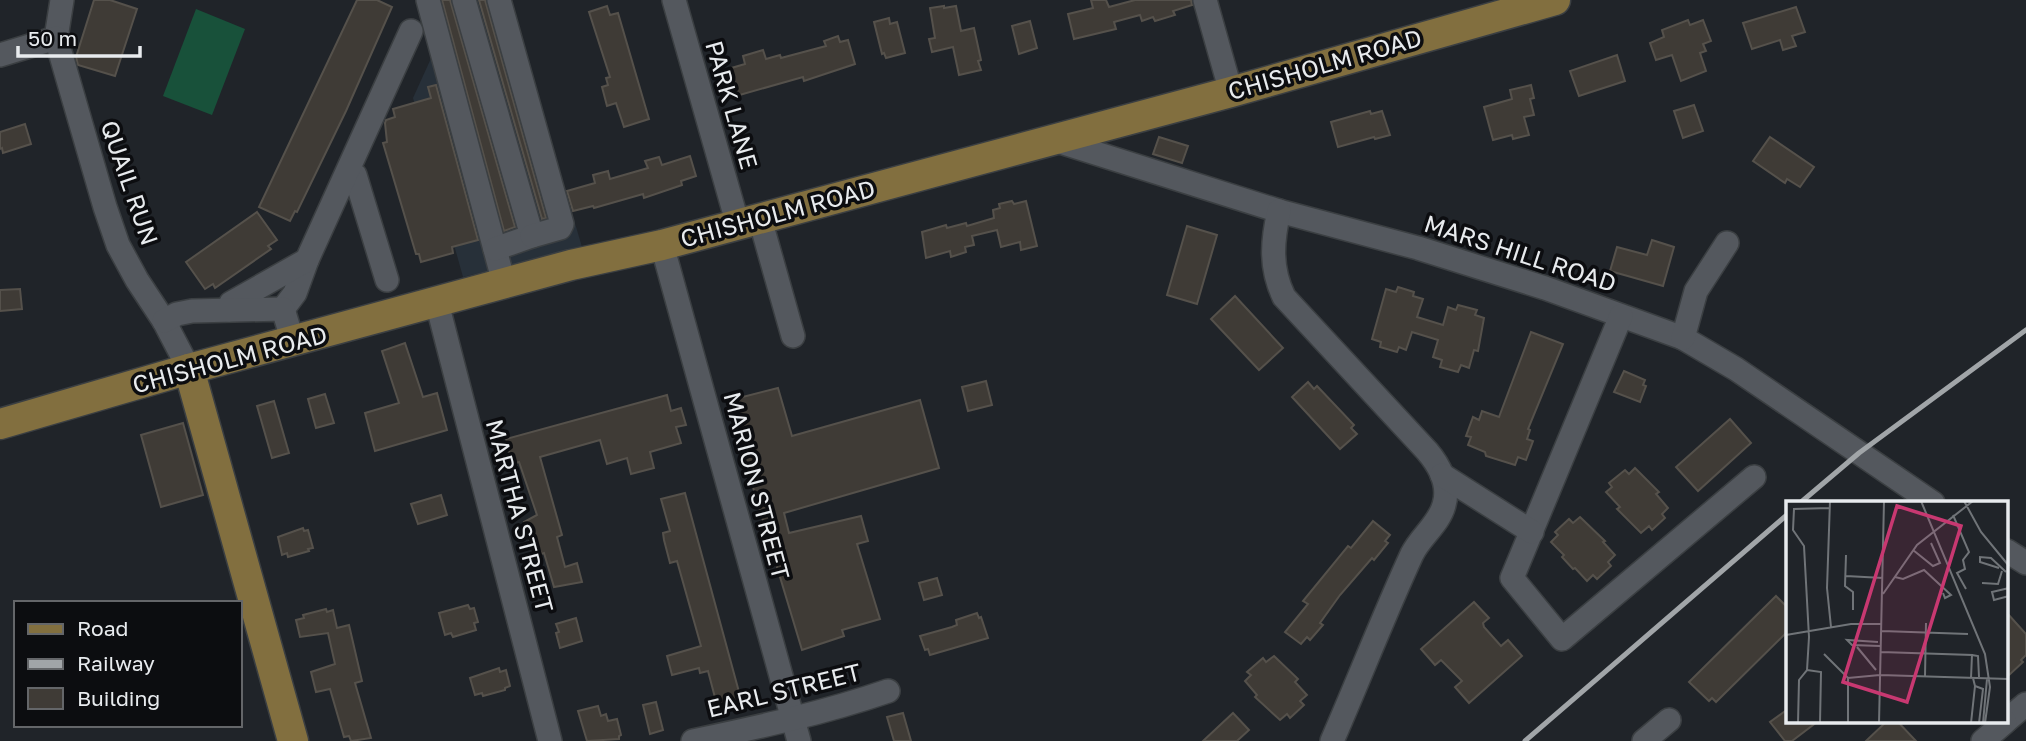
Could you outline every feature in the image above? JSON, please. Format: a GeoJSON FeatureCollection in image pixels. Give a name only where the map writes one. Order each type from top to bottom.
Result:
{"type":"FeatureCollection","features":[{"type":"Feature","properties":{"kind":"main road","name":"CHISHOLM ROAD"},"geometry":{"type":"LineString","coordinates":[[0,425],[189,369],[571,265],[662,245],[1231,92],[1555,0]]}},
{"type":"Feature","properties":{"kind":"main road"},"geometry":{"type":"LineString","coordinates":[[189,369],[293,741]]}},
{"type":"Feature","properties":{"kind":"street","name":"QUAIL RUN"},"geometry":{"type":"LineString","coordinates":[[62,0],[57,38],[118,245],[164,321],[189,369]]}},
{"type":"Feature","properties":{"kind":"street"},"geometry":{"type":"LineString","coordinates":[[428,0],[504,284]]}},
{"type":"Feature","properties":{"kind":"street"},"geometry":{"type":"LineString","coordinates":[[464,0],[532,236]]}},
{"type":"Feature","properties":{"kind":"street"},"geometry":{"type":"LineString","coordinates":[[495,250],[560,228],[562,224],[499,0]]}},
{"type":"Feature","properties":{"kind":"street","name":"PARK LANE"},"geometry":{"type":"LineString","coordinates":[[674,0],[749,222],[793,335]]}},
{"type":"Feature","properties":{"kind":"street"},"geometry":{"type":"LineString","coordinates":[[1205,0],[1231,92]]}},
{"type":"Feature","properties":{"kind":"street"},"geometry":{"type":"LineString","coordinates":[[283,309],[295,293],[307,260],[411,32]]}},
{"type":"Feature","properties":{"kind":"street"},"geometry":{"type":"LineString","coordinates":[[0,55],[57,38]]}},
{"type":"Feature","properties":{"kind":"street","name":"MARS HILL ROAD"},"geometry":{"type":"LineString","coordinates":[[1051,139],[1279,211],[1418,248],[1545,288],[1683,338],[1736,369],[1930,501]]}},
{"type":"Feature","properties":{"kind":"street"},"geometry":{"type":"LineString","coordinates":[[348,171],[355,175],[387,280]]}},
{"type":"Feature","properties":{"kind":"street"},"geometry":{"type":"LineString","coordinates":[[1279,211],[1273,260],[1278,285],[1284,297],[1417,439],[1435,461],[1446,491],[1444,505],[1435,523],[1414,551],[1332,741]]}},
{"type":"Feature","properties":{"kind":"street"},"geometry":{"type":"LineString","coordinates":[[1683,338],[1696,291],[1727,243]]}},
{"type":"Feature","properties":{"kind":"street","name":"MARION STREET"},"geometry":{"type":"LineString","coordinates":[[662,245],[796,730]]}},
{"type":"Feature","properties":{"kind":"street"},"geometry":{"type":"LineString","coordinates":[[229,310],[231,303],[307,260]]}},
{"type":"Feature","properties":{"kind":"street","name":"MARTHA STREET"},"geometry":{"type":"LineString","coordinates":[[436,303],[550,741]]}},
{"type":"Feature","properties":{"kind":"street"},"geometry":{"type":"LineString","coordinates":[[164,321],[177,314],[192,311],[283,309]]}},
{"type":"Feature","properties":{"kind":"street"},"geometry":{"type":"LineString","coordinates":[[283,309],[293,342]]}},
{"type":"Feature","properties":{"kind":"street"},"geometry":{"type":"LineString","coordinates":[[1622,316],[1512,578],[1562,639],[1754,477]]}},
{"type":"Feature","properties":{"kind":"street"},"geometry":{"type":"LineString","coordinates":[[1442,475],[1532,532]]}},
{"type":"Feature","properties":{"kind":"street"},"geometry":{"type":"LineString","coordinates":[[2008,552],[2026,563]]}},
{"type":"Feature","properties":{"kind":"street","name":"EARL STREET"},"geometry":{"type":"LineString","coordinates":[[693,741],[796,730],[888,691]]}},
{"type":"Feature","properties":{"kind":"street"},"geometry":{"type":"LineString","coordinates":[[2008,719],[2026,704]]}},
{"type":"Feature","properties":{"kind":"street"},"geometry":{"type":"LineString","coordinates":[[1644,741],[1669,720]]}},
{"type":"Feature","properties":{"kind":"street"},"geometry":{"type":"LineString","coordinates":[[1983,741],[2003,724]]}},
{"type":"Feature","properties":{"kind":"shaded area"},"geometry":{"type":"Polygon","coordinates":[[[418,0],[509,0],[582,247],[463,277],[413,98],[433,54],[418,0]]]}},
{"type":"Feature","properties":{"kind":"green space"},"geometry":{"type":"Polygon","coordinates":[[[196,9],[245,29],[212,115],[163,96],[196,9]]]}},
{"type":"Feature","properties":{"kind":"building"},"geometry":{"type":"Polygon","coordinates":[[[94,0],[110,0],[137,9],[115,76],[78,65],[76,57],[94,0]]]}},
{"type":"Feature","properties":{"kind":"building"},"geometry":{"type":"Polygon","coordinates":[[[357,0],[377,0],[392,7],[346,111],[297,212],[295,211],[290,221],[259,207],[357,0]]]}},
{"type":"Feature","properties":{"kind":"building"},"geometry":{"type":"Polygon","coordinates":[[[442,0],[450,0],[515,227],[504,231],[442,0]]]}},
{"type":"Feature","properties":{"kind":"building"},"geometry":{"type":"Polygon","coordinates":[[[479,0],[485,0],[546,218],[542,219],[479,0]]]}},
{"type":"Feature","properties":{"kind":"building"},"geometry":{"type":"Polygon","coordinates":[[[1091,0],[1106,0],[1109,7],[1135,0],[1191,0],[1192,5],[1173,11],[1175,15],[1155,21],[1153,17],[1142,21],[1140,15],[1114,22],[1116,29],[1074,39],[1068,14],[1093,8],[1091,0]]]}},
{"type":"Feature","properties":{"kind":"building"},"geometry":{"type":"Polygon","coordinates":[[[607,6],[610,15],[618,13],[649,119],[624,127],[616,103],[607,106],[602,87],[608,85],[606,78],[610,77],[589,12],[607,6]]]}},
{"type":"Feature","properties":{"kind":"building"},"geometry":{"type":"Polygon","coordinates":[[[956,6],[961,31],[974,28],[981,70],[959,75],[953,47],[932,52],[929,39],[935,38],[930,8],[956,6]]]}},
{"type":"Feature","properties":{"kind":"building"},"geometry":{"type":"Polygon","coordinates":[[[1796,7],[1805,32],[1792,36],[1796,46],[1783,50],[1780,40],[1752,49],[1743,23],[1796,7]]]}},
{"type":"Feature","properties":{"kind":"building"},"geometry":{"type":"Polygon","coordinates":[[[889,18],[890,24],[897,22],[905,53],[886,58],[884,53],[882,54],[874,22],[889,18]]]}},
{"type":"Feature","properties":{"kind":"building"},"geometry":{"type":"Polygon","coordinates":[[[1688,20],[1690,25],[1703,20],[1711,41],[1703,44],[1706,51],[1700,53],[1706,71],[1681,81],[1672,55],[1656,60],[1650,43],[1664,37],[1662,30],[1688,20]]]}},
{"type":"Feature","properties":{"kind":"building"},"geometry":{"type":"Polygon","coordinates":[[[1030,21],[1037,48],[1019,54],[1012,26],[1030,21]]]}},
{"type":"Feature","properties":{"kind":"building"},"geometry":{"type":"Polygon","coordinates":[[[838,36],[840,42],[848,40],[855,64],[804,81],[803,77],[736,96],[728,69],[745,64],[743,56],[763,50],[766,59],[780,55],[781,58],[826,46],[824,41],[838,36]]]}},
{"type":"Feature","properties":{"kind":"building"},"geometry":{"type":"Polygon","coordinates":[[[1617,55],[1625,81],[1579,96],[1570,71],[1617,55]]]}},
{"type":"Feature","properties":{"kind":"building"},"geometry":{"type":"Polygon","coordinates":[[[436,85],[478,240],[452,247],[453,253],[421,262],[419,254],[416,254],[383,143],[387,142],[386,120],[395,117],[393,109],[431,98],[428,87],[436,85]]]}},
{"type":"Feature","properties":{"kind":"building"},"geometry":{"type":"Polygon","coordinates":[[[1531,85],[1534,98],[1530,99],[1534,115],[1524,117],[1529,135],[1513,139],[1512,135],[1493,140],[1484,107],[1512,99],[1510,90],[1531,85]]]}},
{"type":"Feature","properties":{"kind":"building"},"geometry":{"type":"Polygon","coordinates":[[[1694,105],[1703,131],[1683,138],[1674,111],[1694,105]]]}},
{"type":"Feature","properties":{"kind":"building"},"geometry":{"type":"Polygon","coordinates":[[[1370,111],[1371,114],[1382,111],[1390,135],[1338,147],[1331,122],[1370,111]]]}},
{"type":"Feature","properties":{"kind":"building"},"geometry":{"type":"Polygon","coordinates":[[[25,124],[31,144],[3,153],[2,148],[0,149],[0,132],[25,124]]]}},
{"type":"Feature","properties":{"kind":"building"},"geometry":{"type":"Polygon","coordinates":[[[1159,137],[1188,146],[1182,163],[1153,154],[1159,137]]]}},
{"type":"Feature","properties":{"kind":"building"},"geometry":{"type":"Polygon","coordinates":[[[1770,137],[1814,167],[1800,187],[1787,179],[1785,183],[1753,161],[1770,137]]]}},
{"type":"Feature","properties":{"kind":"building"},"geometry":{"type":"Polygon","coordinates":[[[690,156],[696,176],[681,181],[682,185],[644,198],[643,194],[573,211],[567,191],[595,183],[593,175],[608,171],[610,179],[648,168],[645,161],[659,157],[662,165],[690,156]]]}},
{"type":"Feature","properties":{"kind":"building"},"geometry":{"type":"Polygon","coordinates":[[[1012,201],[1014,204],[1026,201],[1037,246],[1021,250],[1020,242],[1001,247],[997,230],[972,236],[974,245],[965,247],[966,252],[951,257],[950,251],[926,258],[922,232],[946,225],[947,228],[966,223],[967,226],[994,218],[993,210],[1000,208],[999,204],[1012,201]]]}},
{"type":"Feature","properties":{"kind":"building"},"geometry":{"type":"Polygon","coordinates":[[[257,212],[277,240],[268,246],[271,249],[215,288],[213,284],[205,289],[186,262],[257,212]]]}},
{"type":"Feature","properties":{"kind":"building"},"geometry":{"type":"Polygon","coordinates":[[[1187,226],[1217,235],[1197,304],[1167,295],[1187,226]]]}},
{"type":"Feature","properties":{"kind":"building"},"geometry":{"type":"Polygon","coordinates":[[[1652,240],[1674,247],[1663,286],[1610,271],[1617,247],[1647,255],[1652,240]]]}},
{"type":"Feature","properties":{"kind":"building"},"geometry":{"type":"Polygon","coordinates":[[[1398,287],[1414,292],[1413,296],[1423,299],[1417,317],[1443,325],[1448,307],[1456,310],[1458,305],[1477,310],[1475,315],[1484,318],[1478,351],[1474,350],[1469,368],[1461,365],[1458,372],[1440,367],[1442,360],[1433,357],[1438,340],[1412,332],[1406,350],[1399,347],[1397,352],[1380,347],[1381,342],[1372,339],[1386,289],[1396,292],[1398,287]]]}},
{"type":"Feature","properties":{"kind":"building"},"geometry":{"type":"Polygon","coordinates":[[[20,289],[22,309],[0,311],[0,290],[20,289]]]}},
{"type":"Feature","properties":{"kind":"building"},"geometry":{"type":"Polygon","coordinates":[[[1235,296],[1283,348],[1259,370],[1211,319],[1235,296]]]}},
{"type":"Feature","properties":{"kind":"building"},"geometry":{"type":"Polygon","coordinates":[[[1531,332],[1563,344],[1528,429],[1527,439],[1533,441],[1526,460],[1518,457],[1515,465],[1486,456],[1485,452],[1468,445],[1471,437],[1466,436],[1473,417],[1479,420],[1482,411],[1499,417],[1531,332]]]}},
{"type":"Feature","properties":{"kind":"building"},"geometry":{"type":"Polygon","coordinates":[[[405,343],[423,397],[437,393],[447,430],[375,451],[365,413],[399,403],[382,351],[405,343]]]}},
{"type":"Feature","properties":{"kind":"building"},"geometry":{"type":"Polygon","coordinates":[[[1624,371],[1645,380],[1643,385],[1646,386],[1640,402],[1614,392],[1624,371]]]}},
{"type":"Feature","properties":{"kind":"building"},"geometry":{"type":"Polygon","coordinates":[[[986,381],[992,405],[968,411],[962,387],[986,381]]]}},
{"type":"Feature","properties":{"kind":"building"},"geometry":{"type":"Polygon","coordinates":[[[1308,382],[1314,389],[1317,386],[1354,425],[1351,428],[1357,434],[1340,449],[1292,397],[1308,382]]]}},
{"type":"Feature","properties":{"kind":"building"},"geometry":{"type":"Polygon","coordinates":[[[778,388],[792,436],[920,400],[939,468],[784,513],[789,533],[861,516],[868,541],[857,544],[880,619],[842,630],[844,636],[802,650],[727,401],[778,388]]]}},
{"type":"Feature","properties":{"kind":"building"},"geometry":{"type":"Polygon","coordinates":[[[325,394],[334,423],[316,428],[308,399],[325,394]]]}},
{"type":"Feature","properties":{"kind":"building"},"geometry":{"type":"Polygon","coordinates":[[[667,395],[671,411],[681,408],[686,425],[676,427],[681,443],[650,452],[654,468],[631,474],[627,458],[607,464],[600,440],[540,457],[562,535],[557,537],[565,567],[577,563],[582,582],[554,587],[544,553],[541,554],[536,539],[530,541],[524,522],[537,515],[519,462],[512,464],[506,439],[667,395]]]}},
{"type":"Feature","properties":{"kind":"building"},"geometry":{"type":"Polygon","coordinates":[[[274,401],[289,453],[272,458],[257,406],[274,401]]]}},
{"type":"Feature","properties":{"kind":"building"},"geometry":{"type":"Polygon","coordinates":[[[1730,419],[1751,443],[1698,491],[1676,467],[1730,419]]]}},
{"type":"Feature","properties":{"kind":"building"},"geometry":{"type":"Polygon","coordinates":[[[183,423],[203,495],[161,507],[141,435],[183,423]]]}},
{"type":"Feature","properties":{"kind":"building"},"geometry":{"type":"Polygon","coordinates":[[[1635,468],[1659,492],[1656,494],[1668,508],[1662,514],[1665,518],[1652,530],[1649,526],[1641,533],[1617,509],[1620,507],[1606,492],[1612,487],[1609,483],[1625,470],[1629,474],[1635,468]]]}},
{"type":"Feature","properties":{"kind":"building"},"geometry":{"type":"Polygon","coordinates":[[[685,493],[742,703],[718,709],[708,671],[700,673],[699,668],[672,675],[667,656],[701,646],[677,561],[670,563],[663,533],[670,531],[661,499],[685,493]]]}},
{"type":"Feature","properties":{"kind":"building"},"geometry":{"type":"Polygon","coordinates":[[[441,495],[447,515],[418,524],[411,504],[441,495]]]}},
{"type":"Feature","properties":{"kind":"building"},"geometry":{"type":"Polygon","coordinates":[[[1580,517],[1605,541],[1603,542],[1615,555],[1608,562],[1611,566],[1597,579],[1593,575],[1587,581],[1573,569],[1551,542],[1558,535],[1555,532],[1569,519],[1573,523],[1580,517]]]}},
{"type":"Feature","properties":{"kind":"building"},"geometry":{"type":"Polygon","coordinates":[[[1373,521],[1390,535],[1385,541],[1388,543],[1340,595],[1320,623],[1323,625],[1310,640],[1307,637],[1301,644],[1285,632],[1308,604],[1303,601],[1348,546],[1351,548],[1373,521]]]}},
{"type":"Feature","properties":{"kind":"building"},"geometry":{"type":"Polygon","coordinates":[[[303,528],[304,531],[308,530],[313,548],[288,557],[287,553],[282,555],[278,537],[303,528]]]}},
{"type":"Feature","properties":{"kind":"building"},"geometry":{"type":"Polygon","coordinates":[[[937,578],[942,595],[924,600],[919,583],[937,578]]]}},
{"type":"Feature","properties":{"kind":"building"},"geometry":{"type":"Polygon","coordinates":[[[1776,596],[1786,606],[1786,633],[1716,702],[1712,698],[1709,701],[1689,682],[1776,596]]]}},
{"type":"Feature","properties":{"kind":"building"},"geometry":{"type":"Polygon","coordinates":[[[1474,602],[1489,618],[1483,623],[1484,627],[1501,646],[1508,640],[1522,656],[1469,703],[1455,687],[1462,681],[1441,660],[1435,665],[1421,649],[1474,602]]]}},
{"type":"Feature","properties":{"kind":"building"},"geometry":{"type":"Polygon","coordinates":[[[468,605],[470,609],[474,608],[478,622],[474,623],[476,630],[453,637],[451,633],[445,635],[439,613],[468,605]]]}},
{"type":"Feature","properties":{"kind":"building"},"geometry":{"type":"Polygon","coordinates":[[[326,609],[327,612],[333,610],[337,628],[349,625],[362,681],[355,683],[371,738],[351,741],[349,736],[344,737],[330,689],[316,692],[311,672],[335,664],[328,633],[300,637],[296,620],[304,618],[303,615],[326,609]]]}},
{"type":"Feature","properties":{"kind":"building"},"geometry":{"type":"Polygon","coordinates":[[[977,613],[988,638],[930,655],[928,649],[925,650],[920,636],[957,625],[956,620],[977,613]]]}},
{"type":"Feature","properties":{"kind":"building"},"geometry":{"type":"Polygon","coordinates":[[[2008,614],[2026,634],[2026,655],[2021,660],[2023,662],[2008,676],[2008,614]]]}},
{"type":"Feature","properties":{"kind":"building"},"geometry":{"type":"Polygon","coordinates":[[[576,618],[582,641],[560,648],[556,624],[576,618]]]}},
{"type":"Feature","properties":{"kind":"building"},"geometry":{"type":"Polygon","coordinates":[[[1274,656],[1298,679],[1295,682],[1307,695],[1300,701],[1304,705],[1290,718],[1287,714],[1280,720],[1255,697],[1257,695],[1245,681],[1251,675],[1247,672],[1263,658],[1266,662],[1274,656]]]}},
{"type":"Feature","properties":{"kind":"building"},"geometry":{"type":"Polygon","coordinates":[[[499,668],[500,672],[506,670],[510,686],[483,696],[482,693],[475,695],[470,678],[499,668]]]}},
{"type":"Feature","properties":{"kind":"building"},"geometry":{"type":"Polygon","coordinates":[[[656,702],[663,730],[650,734],[643,705],[656,702]]]}},
{"type":"Feature","properties":{"kind":"building"},"geometry":{"type":"Polygon","coordinates":[[[598,706],[601,716],[606,714],[608,721],[617,719],[621,735],[619,739],[587,741],[578,711],[598,706]]]}},
{"type":"Feature","properties":{"kind":"building"},"geometry":{"type":"Polygon","coordinates":[[[1786,710],[1786,724],[1814,724],[1792,741],[1785,741],[1770,722],[1786,710]]]}},
{"type":"Feature","properties":{"kind":"building"},"geometry":{"type":"Polygon","coordinates":[[[903,713],[911,741],[894,741],[887,717],[903,713]]]}},
{"type":"Feature","properties":{"kind":"building"},"geometry":{"type":"Polygon","coordinates":[[[1233,713],[1249,730],[1237,741],[1203,741],[1233,713]]]}},
{"type":"Feature","properties":{"kind":"building"},"geometry":{"type":"Polygon","coordinates":[[[1884,724],[1900,724],[1916,741],[1866,741],[1884,724]]]}},
{"type":"Feature","properties":{"kind":"railway"},"geometry":{"type":"LineString","coordinates":[[1802,501],[1859,453],[2026,330]]}},
{"type":"Feature","properties":{"kind":"railway"},"geometry":{"type":"LineString","coordinates":[[1525,741],[1786,516]]}}]}
